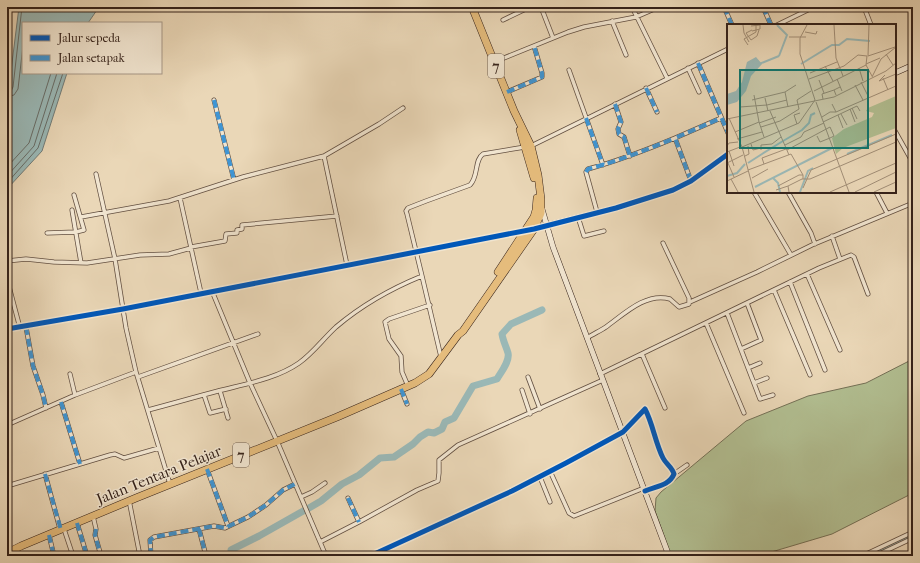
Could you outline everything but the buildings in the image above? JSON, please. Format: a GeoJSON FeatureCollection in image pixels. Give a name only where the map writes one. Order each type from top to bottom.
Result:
{"type":"FeatureCollection","features":[{"type":"Feature","properties":{"kind":"highway","name":"Jalan Tentara Pelajar"},"geometry":{"type":"LineString","coordinates":[[10,552],[129,500],[404,388],[429,374],[458,335],[463,331],[534,229],[540,217],[540,187],[525,132],[520,124],[472,7]]}},
{"type":"Feature","properties":{"kind":"highway","name":"Jalan Tentara Pelajar"},"geometry":{"type":"LineString","coordinates":[[458,335],[460,328],[526,230],[539,206]]}},
{"type":"Feature","properties":{"kind":"street"},"geometry":{"type":"LineString","coordinates":[[504,20],[530,7]]}},
{"type":"Feature","properties":{"kind":"street"},"geometry":{"type":"LineString","coordinates":[[541,7],[553,38]]}},
{"type":"Feature","properties":{"kind":"street"},"geometry":{"type":"LineString","coordinates":[[632,7],[667,78]]}},
{"type":"Feature","properties":{"kind":"street"},"geometry":{"type":"LineString","coordinates":[[494,62],[584,27],[636,17],[659,7]]}},
{"type":"Feature","properties":{"kind":"street"},"geometry":{"type":"LineString","coordinates":[[724,7],[732,24]]}},
{"type":"Feature","properties":{"kind":"street"},"geometry":{"type":"LineString","coordinates":[[763,7],[771,24]]}},
{"type":"Feature","properties":{"kind":"street"},"geometry":{"type":"LineString","coordinates":[[779,24],[814,7]]}},
{"type":"Feature","properties":{"kind":"street"},"geometry":{"type":"LineString","coordinates":[[864,7],[871,24]]}},
{"type":"Feature","properties":{"kind":"street"},"geometry":{"type":"LineString","coordinates":[[612,21],[626,55]]}},
{"type":"Feature","properties":{"kind":"street"},"geometry":{"type":"LineString","coordinates":[[507,92],[542,77],[534,46]]}},
{"type":"Feature","properties":{"kind":"street"},"geometry":{"type":"LineString","coordinates":[[441,359],[430,305],[406,211],[408,208],[426,200],[462,189],[470,185],[473,182],[476,173],[478,158],[483,154],[528,146],[727,49]]}},
{"type":"Feature","properties":{"kind":"street"},"geometry":{"type":"LineString","coordinates":[[698,63],[727,131]]}},
{"type":"Feature","properties":{"kind":"street"},"geometry":{"type":"LineString","coordinates":[[896,72],[913,64]]}},
{"type":"Feature","properties":{"kind":"street"},"geometry":{"type":"LineString","coordinates":[[688,68],[699,92]]}},
{"type":"Feature","properties":{"kind":"street"},"geometry":{"type":"LineString","coordinates":[[569,70],[602,165]]}},
{"type":"Feature","properties":{"kind":"street"},"geometry":{"type":"LineString","coordinates":[[646,88],[657,112]]}},
{"type":"Feature","properties":{"kind":"street"},"geometry":{"type":"LineString","coordinates":[[214,100],[234,180]]}},
{"type":"Feature","properties":{"kind":"street"},"geometry":{"type":"LineString","coordinates":[[615,104],[620,122],[618,128],[619,134],[624,137],[630,156]]}},
{"type":"Feature","properties":{"kind":"street"},"geometry":{"type":"LineString","coordinates":[[81,217],[180,198],[234,180],[324,156],[379,124],[403,108]]}},
{"type":"Feature","properties":{"kind":"street"},"geometry":{"type":"LineString","coordinates":[[597,212],[586,170],[630,156],[721,118]]}},
{"type":"Feature","properties":{"kind":"street"},"geometry":{"type":"LineString","coordinates":[[896,132],[913,163]]}},
{"type":"Feature","properties":{"kind":"street"},"geometry":{"type":"LineString","coordinates":[[676,138],[691,182]]}},
{"type":"Feature","properties":{"kind":"street"},"geometry":{"type":"LineString","coordinates":[[7,330],[123,309],[547,226],[616,208],[673,190],[691,182],[727,155]]}},
{"type":"Feature","properties":{"kind":"street"},"geometry":{"type":"LineString","coordinates":[[324,156],[347,265]]}},
{"type":"Feature","properties":{"kind":"street"},"geometry":{"type":"LineString","coordinates":[[96,174],[115,259],[123,309],[136,372],[170,484]]}},
{"type":"Feature","properties":{"kind":"street"},"geometry":{"type":"LineString","coordinates":[[755,193],[791,255]]}},
{"type":"Feature","properties":{"kind":"street"},"geometry":{"type":"LineString","coordinates":[[789,193],[811,233],[815,244]]}},
{"type":"Feature","properties":{"kind":"street"},"geometry":{"type":"LineString","coordinates":[[877,193],[888,213]]}},
{"type":"Feature","properties":{"kind":"street"},"geometry":{"type":"LineString","coordinates":[[47,233],[76,232],[84,230],[74,195]]}},
{"type":"Feature","properties":{"kind":"street"},"geometry":{"type":"LineString","coordinates":[[180,198],[201,293]]}},
{"type":"Feature","properties":{"kind":"street"},"geometry":{"type":"LineString","coordinates":[[587,338],[636,306],[650,299],[667,298],[679,307],[684,307],[690,302],[832,236],[913,203]]}},
{"type":"Feature","properties":{"kind":"street"},"geometry":{"type":"LineString","coordinates":[[539,206],[602,380],[669,556]]}},
{"type":"Feature","properties":{"kind":"street"},"geometry":{"type":"LineString","coordinates":[[72,210],[81,263]]}},
{"type":"Feature","properties":{"kind":"street"},"geometry":{"type":"LineString","coordinates":[[7,261],[26,259],[81,263],[140,255],[169,254],[191,247],[225,241],[226,234],[236,233],[237,230],[241,229],[242,225],[337,216]]}},
{"type":"Feature","properties":{"kind":"street"},"geometry":{"type":"LineString","coordinates":[[578,218],[584,236],[604,231]]}},
{"type":"Feature","properties":{"kind":"street"},"geometry":{"type":"LineString","coordinates":[[832,236],[840,259]]}},
{"type":"Feature","properties":{"kind":"street"},"geometry":{"type":"LineString","coordinates":[[663,243],[690,302]]}},
{"type":"Feature","properties":{"kind":"street"},"geometry":{"type":"LineString","coordinates":[[600,374],[840,259],[852,256],[854,257],[868,294]]}},
{"type":"Feature","properties":{"kind":"street"},"geometry":{"type":"LineString","coordinates":[[807,274],[840,350]]}},
{"type":"Feature","properties":{"kind":"street"},"geometry":{"type":"LineString","coordinates":[[148,410],[250,383],[271,376],[298,364],[311,354],[329,334],[369,302],[400,285],[422,276]]}},
{"type":"Feature","properties":{"kind":"street"},"geometry":{"type":"LineString","coordinates":[[7,279],[20,328]]}},
{"type":"Feature","properties":{"kind":"street"},"geometry":{"type":"LineString","coordinates":[[790,282],[825,370]]}},
{"type":"Feature","properties":{"kind":"street"},"geometry":{"type":"LineString","coordinates":[[774,290],[810,375]]}},
{"type":"Feature","properties":{"kind":"street"},"geometry":{"type":"LineString","coordinates":[[212,291],[250,383],[277,441],[326,556]]}},
{"type":"Feature","properties":{"kind":"street"},"geometry":{"type":"LineString","coordinates":[[741,349],[761,340],[747,303]]}},
{"type":"Feature","properties":{"kind":"street"},"geometry":{"type":"LineString","coordinates":[[407,404],[401,367],[401,356],[389,339],[385,322],[389,319],[430,305]]}},
{"type":"Feature","properties":{"kind":"street"},"geometry":{"type":"LineString","coordinates":[[727,313],[760,399],[773,395]]}},
{"type":"Feature","properties":{"kind":"street"},"geometry":{"type":"LineString","coordinates":[[706,323],[744,414]]}},
{"type":"Feature","properties":{"kind":"street"},"geometry":{"type":"LineString","coordinates":[[26,327],[32,362],[46,408]]}},
{"type":"Feature","properties":{"kind":"street"},"geometry":{"type":"LineString","coordinates":[[138,377],[258,334]]}},
{"type":"Feature","properties":{"kind":"street"},"geometry":{"type":"LineString","coordinates":[[642,354],[665,408]]}},
{"type":"Feature","properties":{"kind":"street"},"geometry":{"type":"LineString","coordinates":[[748,368],[760,363]]}},
{"type":"Feature","properties":{"kind":"street"},"geometry":{"type":"LineString","coordinates":[[7,425],[75,395],[136,372]]}},
{"type":"Feature","properties":{"kind":"street"},"geometry":{"type":"LineString","coordinates":[[70,374],[75,395]]}},
{"type":"Feature","properties":{"kind":"street"},"geometry":{"type":"LineString","coordinates":[[528,377],[540,409]]}},
{"type":"Feature","properties":{"kind":"street"},"geometry":{"type":"LineString","coordinates":[[754,383],[767,378]]}},
{"type":"Feature","properties":{"kind":"street"},"geometry":{"type":"LineString","coordinates":[[320,542],[417,490],[438,481],[439,460],[458,445],[530,414],[602,380]]}},
{"type":"Feature","properties":{"kind":"street"},"geometry":{"type":"LineString","coordinates":[[522,390],[530,414]]}},
{"type":"Feature","properties":{"kind":"street"},"geometry":{"type":"LineString","coordinates":[[220,391],[228,418]]}},
{"type":"Feature","properties":{"kind":"street"},"geometry":{"type":"LineString","coordinates":[[204,395],[210,413],[226,409]]}},
{"type":"Feature","properties":{"kind":"street"},"geometry":{"type":"LineString","coordinates":[[61,402],[80,464]]}},
{"type":"Feature","properties":{"kind":"street"},"geometry":{"type":"LineString","coordinates":[[370,556],[512,491],[623,432],[648,405]]}},
{"type":"Feature","properties":{"kind":"street"},"geometry":{"type":"LineString","coordinates":[[644,409],[662,455],[674,474]]}},
{"type":"Feature","properties":{"kind":"street"},"geometry":{"type":"LineString","coordinates":[[7,486],[110,455],[115,454],[124,458],[159,448]]}},
{"type":"Feature","properties":{"kind":"street"},"geometry":{"type":"LineString","coordinates":[[550,471],[569,513],[574,516],[667,483],[674,474],[687,465]]}},
{"type":"Feature","properties":{"kind":"street"},"geometry":{"type":"LineString","coordinates":[[207,469],[228,526]]}},
{"type":"Feature","properties":{"kind":"street"},"geometry":{"type":"LineString","coordinates":[[45,474],[62,529],[73,556]]}},
{"type":"Feature","properties":{"kind":"street"},"geometry":{"type":"LineString","coordinates":[[540,476],[550,502]]}},
{"type":"Feature","properties":{"kind":"street"},"geometry":{"type":"LineString","coordinates":[[301,497],[312,492],[325,482]]}},
{"type":"Feature","properties":{"kind":"street"},"geometry":{"type":"LineString","coordinates":[[151,556],[150,540],[154,537],[214,526],[222,528],[228,526],[248,517],[266,505],[283,490],[295,484]]}},
{"type":"Feature","properties":{"kind":"street"},"geometry":{"type":"LineString","coordinates":[[348,498],[359,522]]}},
{"type":"Feature","properties":{"kind":"street"},"geometry":{"type":"LineString","coordinates":[[129,500],[140,556]]}},
{"type":"Feature","properties":{"kind":"street"},"geometry":{"type":"LineString","coordinates":[[93,516],[96,529],[95,535],[101,556]]}},
{"type":"Feature","properties":{"kind":"street"},"geometry":{"type":"LineString","coordinates":[[77,523],[87,556]]}},
{"type":"Feature","properties":{"kind":"street"},"geometry":{"type":"LineString","coordinates":[[199,529],[206,556]]}},
{"type":"Feature","properties":{"kind":"street"},"geometry":{"type":"LineString","coordinates":[[862,556],[913,532]]}},
{"type":"Feature","properties":{"kind":"street"},"geometry":{"type":"LineString","coordinates":[[49,535],[54,556]]}},
{"type":"Feature","properties":{"kind":"street"},"geometry":{"type":"LineString","coordinates":[[875,556],[913,538]]}},
{"type":"Feature","properties":{"kind":"green space"},"geometry":{"type":"Polygon","coordinates":[[[913,359],[913,493],[832,534],[758,556],[671,556],[655,511],[656,498],[661,492],[746,421],[808,396],[866,383],[913,359]]]}},
{"type":"Feature","properties":{"kind":"water"},"geometry":{"type":"Polygon","coordinates":[[[19,7],[99,7],[89,22],[22,22],[22,74],[67,74],[42,151],[7,189],[7,90],[9,87],[19,7]]]}},
{"type":"Feature","properties":{"kind":"waterway"},"geometry":{"type":"LineString","coordinates":[[309,508],[321,501],[342,484],[359,475],[380,458],[394,457],[428,432],[434,433],[442,429],[445,422],[454,418],[473,386],[497,379],[508,359],[508,353],[502,334],[511,324],[542,310]]}},
{"type":"Feature","properties":{"kind":"waterway"},"geometry":{"type":"LineString","coordinates":[[232,556],[231,550],[305,510]]}},
{"type":"Feature","properties":{"kind":"waterway"},"geometry":{"type":"LineString","coordinates":[[869,556],[913,535]]}},
{"type":"Feature","properties":{"kind":"marked path"},"geometry":{"type":"LineString","coordinates":[[724,7],[732,24]]}},
{"type":"Feature","properties":{"kind":"marked path"},"geometry":{"type":"LineString","coordinates":[[763,7],[771,24]]}},
{"type":"Feature","properties":{"kind":"marked path"},"geometry":{"type":"LineString","coordinates":[[507,92],[542,77],[534,46]]}},
{"type":"Feature","properties":{"kind":"marked path"},"geometry":{"type":"LineString","coordinates":[[698,63],[727,131]]}},
{"type":"Feature","properties":{"kind":"marked path"},"geometry":{"type":"LineString","coordinates":[[646,88],[657,112]]}},
{"type":"Feature","properties":{"kind":"marked path"},"geometry":{"type":"LineString","coordinates":[[214,100],[234,180]]}},
{"type":"Feature","properties":{"kind":"marked path"},"geometry":{"type":"LineString","coordinates":[[615,104],[621,122],[618,129],[619,134],[624,137],[630,156]]}},
{"type":"Feature","properties":{"kind":"marked path"},"geometry":{"type":"LineString","coordinates":[[586,118],[603,165]]}},
{"type":"Feature","properties":{"kind":"marked path"},"geometry":{"type":"LineString","coordinates":[[691,181],[675,138],[721,118]]}},
{"type":"Feature","properties":{"kind":"marked path"},"geometry":{"type":"LineString","coordinates":[[586,172],[588,169],[632,155],[675,138]]}},
{"type":"Feature","properties":{"kind":"marked path"},"geometry":{"type":"LineString","coordinates":[[26,327],[33,366],[46,408]]}},
{"type":"Feature","properties":{"kind":"marked path"},"geometry":{"type":"LineString","coordinates":[[401,389],[407,404]]}},
{"type":"Feature","properties":{"kind":"marked path"},"geometry":{"type":"LineString","coordinates":[[61,402],[80,464]]}},
{"type":"Feature","properties":{"kind":"marked path"},"geometry":{"type":"LineString","coordinates":[[207,469],[228,526]]}},
{"type":"Feature","properties":{"kind":"marked path"},"geometry":{"type":"LineString","coordinates":[[45,474],[61,530]]}},
{"type":"Feature","properties":{"kind":"marked path"},"geometry":{"type":"LineString","coordinates":[[151,556],[150,540],[154,537],[214,526],[225,528],[248,517],[266,505],[283,490],[295,484]]}},
{"type":"Feature","properties":{"kind":"marked path"},"geometry":{"type":"LineString","coordinates":[[348,498],[359,522]]}},
{"type":"Feature","properties":{"kind":"marked path"},"geometry":{"type":"LineString","coordinates":[[77,523],[87,556]]}},
{"type":"Feature","properties":{"kind":"marked path"},"geometry":{"type":"LineString","coordinates":[[96,529],[95,535],[101,556]]}},
{"type":"Feature","properties":{"kind":"marked path"},"geometry":{"type":"LineString","coordinates":[[199,529],[206,556]]}},
{"type":"Feature","properties":{"kind":"marked path"},"geometry":{"type":"LineString","coordinates":[[49,535],[54,556]]}},
{"type":"Feature","properties":{"kind":"cycle path"},"geometry":{"type":"LineString","coordinates":[[7,329],[123,309],[534,229],[616,208],[673,190],[691,181],[727,155]]}},
{"type":"Feature","properties":{"kind":"cycle path"},"geometry":{"type":"LineString","coordinates":[[370,556],[512,491],[566,463],[623,432],[645,409],[660,452],[674,474],[666,483],[645,491]]}}]}
